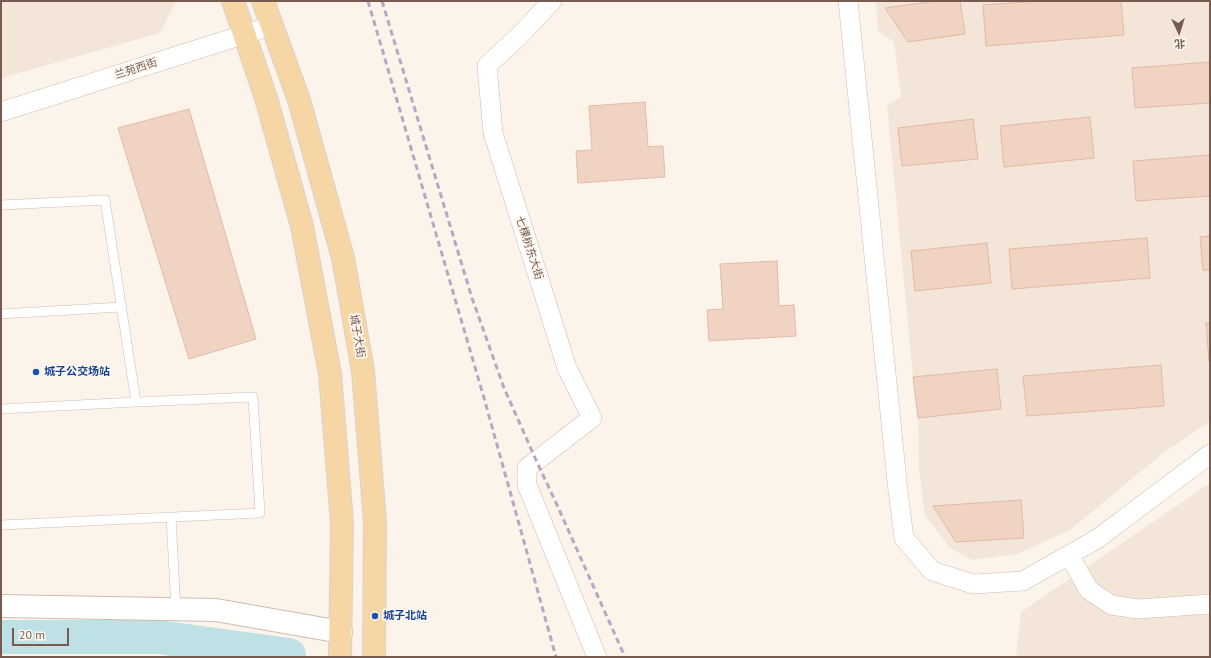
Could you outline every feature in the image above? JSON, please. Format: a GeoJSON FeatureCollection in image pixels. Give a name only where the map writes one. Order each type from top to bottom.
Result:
{"type":"FeatureCollection","features":[{"type":"Feature","properties":{"kind":"main road"},"geometry":{"type":"LineString","coordinates":[[233,1],[266,98],[302,226],[330,374],[342,523],[340,657]]}},
{"type":"Feature","properties":{"kind":"main road","name":"城子大街"},"geometry":{"type":"LineString","coordinates":[[263,1],[298,100],[343,258],[363,371],[375,522],[374,657]]}},
{"type":"Feature","properties":{"kind":"street","name":"七棵树东大街"},"geometry":{"type":"LineString","coordinates":[[552,1],[520,35],[487,66],[493,133],[567,368],[592,418],[527,468],[527,485],[597,657]]}},
{"type":"Feature","properties":{"kind":"street"},"geometry":{"type":"LineString","coordinates":[[848,1],[904,538],[932,571],[973,584],[1023,581],[1097,539],[1210,454]]}},
{"type":"Feature","properties":{"kind":"street","name":"兰苑西街"},"geometry":{"type":"LineString","coordinates":[[1,112],[271,26]]}},
{"type":"Feature","properties":{"kind":"street"},"geometry":{"type":"LineString","coordinates":[[1069,555],[1089,590],[1111,605],[1138,609],[1210,604]]}},
{"type":"Feature","properties":{"kind":"street"},"geometry":{"type":"LineString","coordinates":[[1,606],[216,610],[341,632]]}},
{"type":"Feature","properties":{"kind":"lane"},"geometry":{"type":"LineString","coordinates":[[1,205],[105,200],[136,402]]}},
{"type":"Feature","properties":{"kind":"lane"},"geometry":{"type":"LineString","coordinates":[[1,314],[121,307]]}},
{"type":"Feature","properties":{"kind":"lane"},"geometry":{"type":"LineString","coordinates":[[1,409],[253,397],[260,513],[1,525]]}},
{"type":"Feature","properties":{"kind":"lane"},"geometry":{"type":"LineString","coordinates":[[171,517],[176,610]]}},
{"type":"Feature","properties":{"kind":"shaded area"},"geometry":{"type":"Polygon","coordinates":[[[1,1],[176,1],[160,33],[1,78],[1,1]]]}},
{"type":"Feature","properties":{"kind":"shaded area"},"geometry":{"type":"Polygon","coordinates":[[[876,1],[1210,1],[1210,421],[1162,454],[1070,530],[1017,554],[972,560],[950,548],[925,515],[919,470],[918,410],[913,377],[887,105],[901,97],[894,42],[878,31],[876,1]]]}},
{"type":"Feature","properties":{"kind":"shaded area"},"geometry":{"type":"Polygon","coordinates":[[[1210,483],[1210,657],[1016,657],[1021,612],[1210,483]]]}},
{"type":"Feature","properties":{"kind":"building"},"geometry":{"type":"Polygon","coordinates":[[[935,1],[960,1],[965,34],[908,42],[885,8],[935,1]]]}},
{"type":"Feature","properties":{"kind":"building"},"geometry":{"type":"Polygon","coordinates":[[[1038,1],[1121,1],[1124,35],[986,46],[983,5],[1038,1]]]}},
{"type":"Feature","properties":{"kind":"building"},"geometry":{"type":"Polygon","coordinates":[[[1210,62],[1210,103],[1135,108],[1132,68],[1210,62]]]}},
{"type":"Feature","properties":{"kind":"building"},"geometry":{"type":"Polygon","coordinates":[[[645,102],[648,147],[663,146],[665,177],[578,183],[576,151],[592,150],[589,106],[645,102]]]}},
{"type":"Feature","properties":{"kind":"building"},"geometry":{"type":"Polygon","coordinates":[[[189,109],[256,339],[189,359],[118,128],[189,109]]]}},
{"type":"Feature","properties":{"kind":"building"},"geometry":{"type":"Polygon","coordinates":[[[1090,117],[1094,158],[1004,167],[1000,126],[1090,117]]]}},
{"type":"Feature","properties":{"kind":"building"},"geometry":{"type":"Polygon","coordinates":[[[973,119],[978,159],[902,166],[898,128],[973,119]]]}},
{"type":"Feature","properties":{"kind":"building"},"geometry":{"type":"Polygon","coordinates":[[[1210,155],[1210,196],[1136,201],[1133,161],[1210,155]]]}},
{"type":"Feature","properties":{"kind":"building"},"geometry":{"type":"Polygon","coordinates":[[[1210,236],[1210,270],[1203,270],[1200,237],[1210,236]]]}},
{"type":"Feature","properties":{"kind":"building"},"geometry":{"type":"Polygon","coordinates":[[[1147,238],[1150,278],[1012,289],[1009,249],[1147,238]]]}},
{"type":"Feature","properties":{"kind":"building"},"geometry":{"type":"Polygon","coordinates":[[[987,243],[991,283],[915,291],[911,251],[987,243]]]}},
{"type":"Feature","properties":{"kind":"building"},"geometry":{"type":"Polygon","coordinates":[[[777,261],[779,306],[794,305],[796,336],[709,341],[707,310],[723,309],[720,264],[777,261]]]}},
{"type":"Feature","properties":{"kind":"building"},"geometry":{"type":"Polygon","coordinates":[[[1206,323],[1210,323],[1210,361],[1209,361],[1206,323]]]}},
{"type":"Feature","properties":{"kind":"building"},"geometry":{"type":"Polygon","coordinates":[[[1161,365],[1164,406],[1027,416],[1023,376],[1161,365]]]}},
{"type":"Feature","properties":{"kind":"building"},"geometry":{"type":"Polygon","coordinates":[[[997,369],[1001,409],[918,418],[913,377],[997,369]]]}},
{"type":"Feature","properties":{"kind":"building"},"geometry":{"type":"Polygon","coordinates":[[[1021,500],[1024,538],[956,542],[933,506],[1021,500]]]}},
{"type":"Feature","properties":{"kind":"waterway"},"geometry":{"type":"LineString","coordinates":[[1,637],[158,637],[289,655]]}},
{"type":"Feature","properties":{"kind":"railway"},"geometry":{"type":"LineString","coordinates":[[368,1],[484,398],[556,657]]}},
{"type":"Feature","properties":{"kind":"railway"},"geometry":{"type":"LineString","coordinates":[[382,1],[472,298],[504,388],[625,657]]}},
{"type":"Feature","properties":{"kind":"place","name":"城子公交场站"},"geometry":{"type":"Point","coordinates":[36,372]}},
{"type":"Feature","properties":{"kind":"place","name":"城子北站"},"geometry":{"type":"Point","coordinates":[375,616]}}]}
